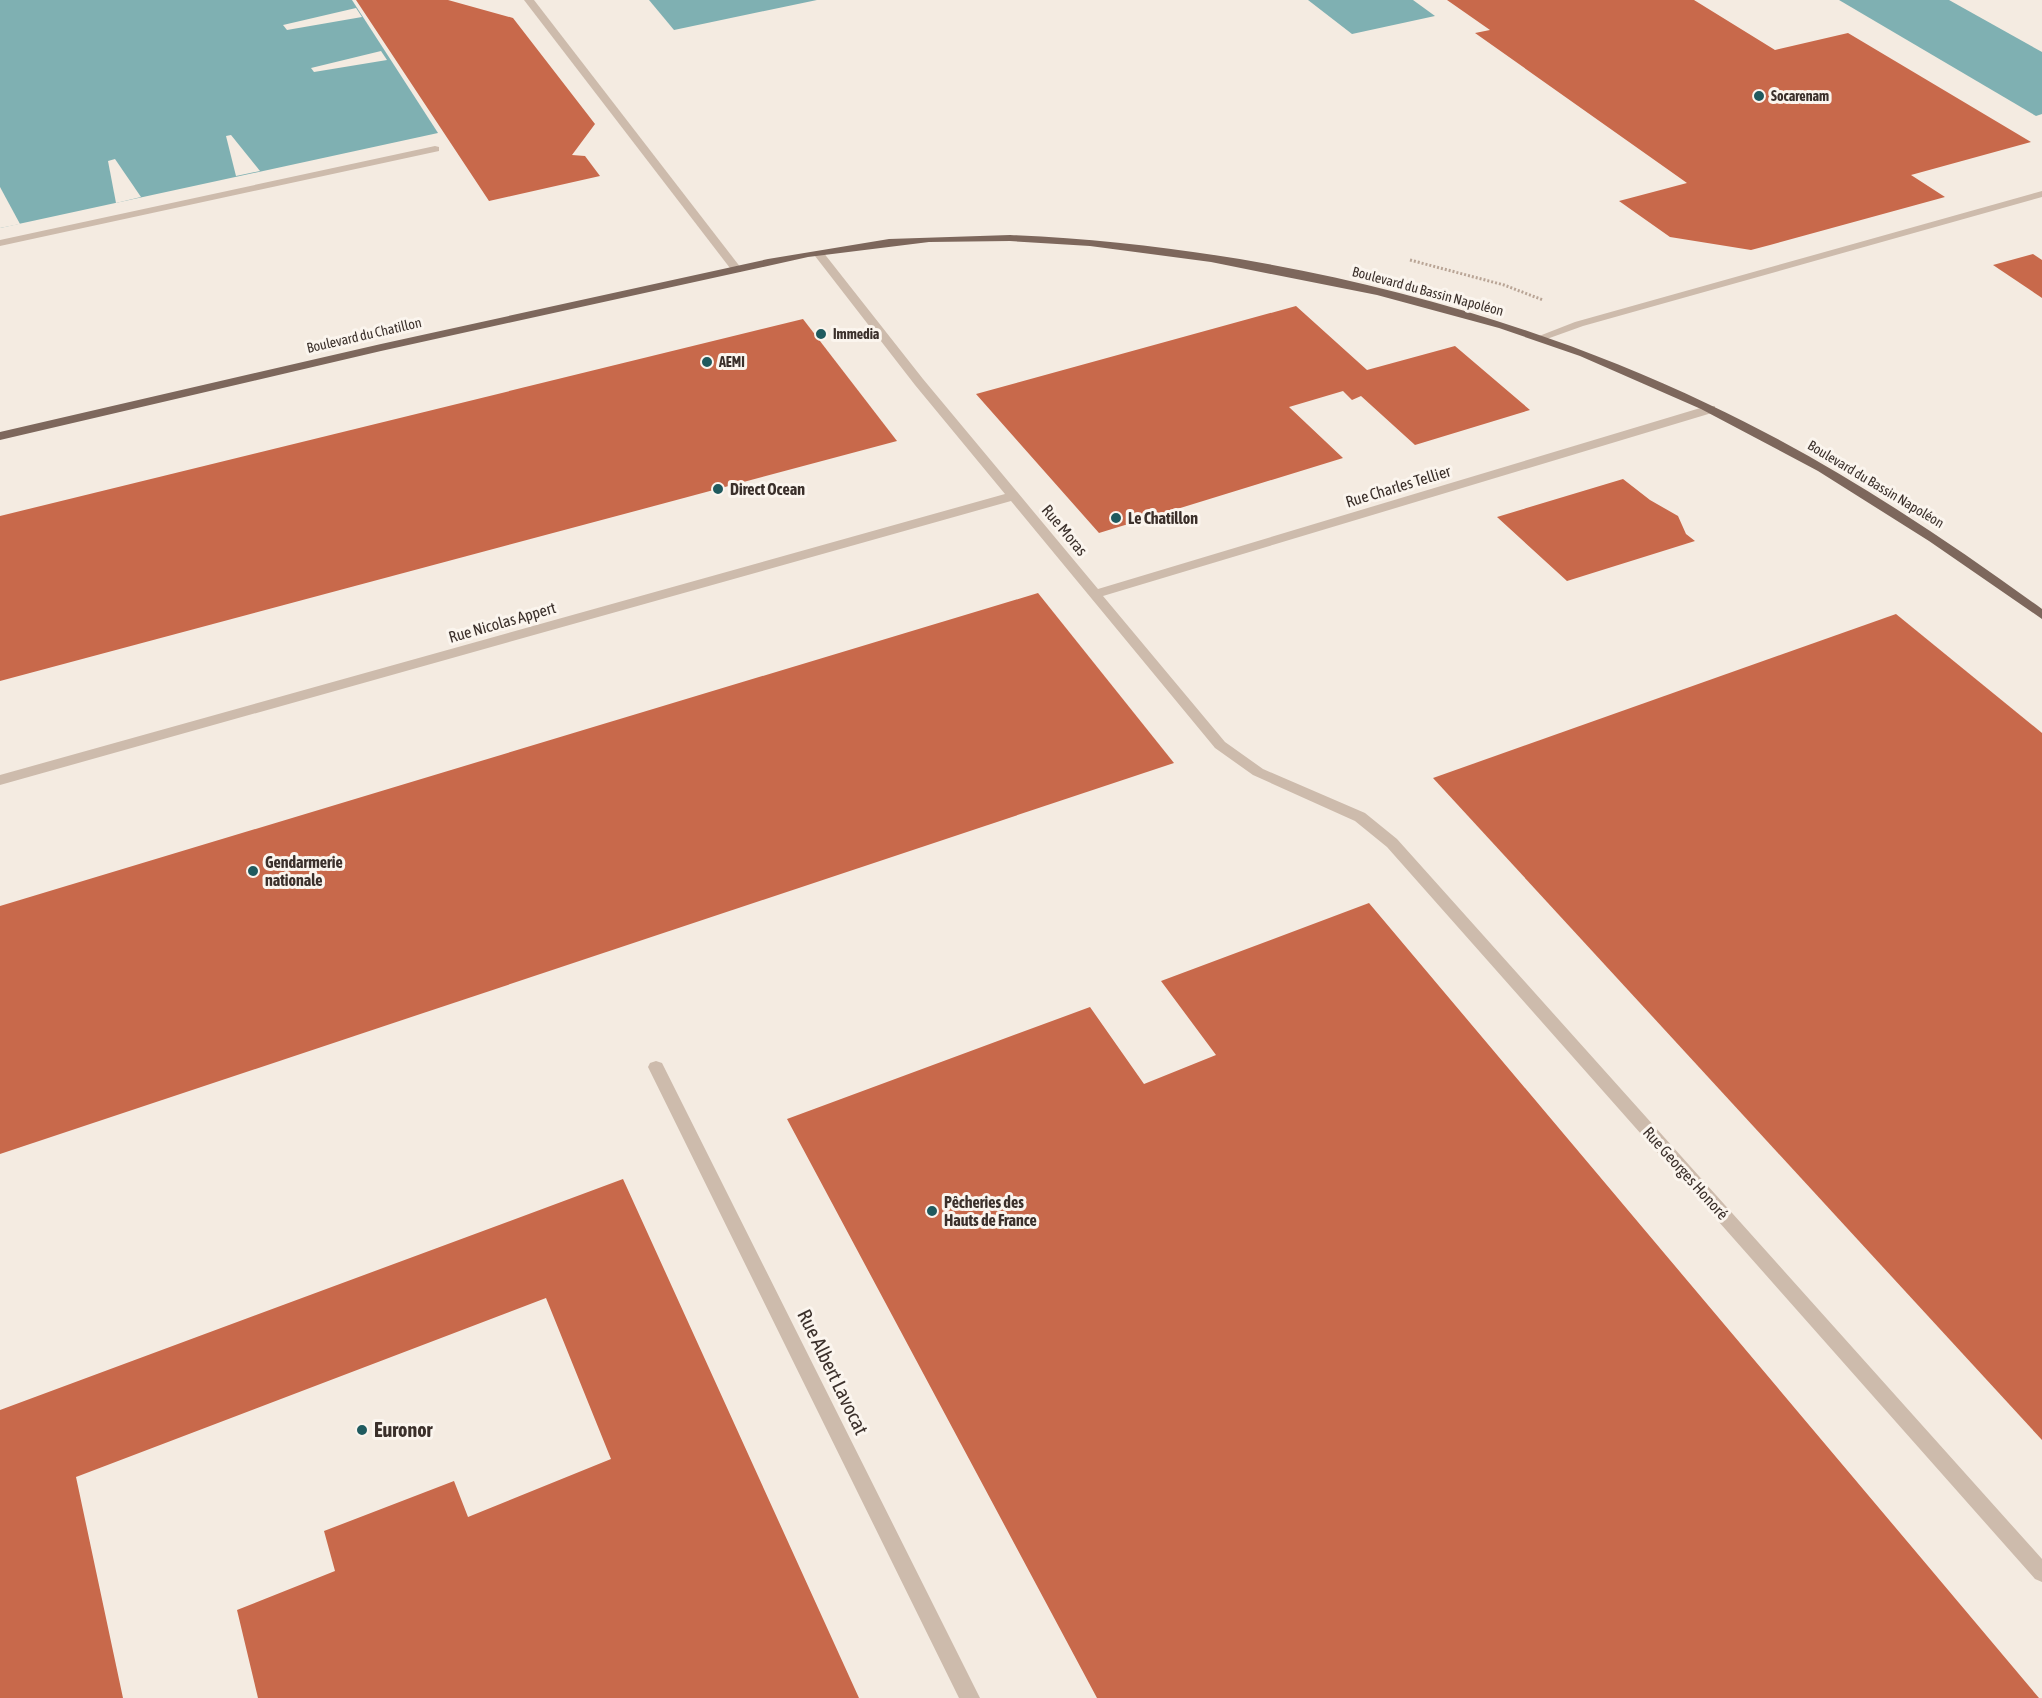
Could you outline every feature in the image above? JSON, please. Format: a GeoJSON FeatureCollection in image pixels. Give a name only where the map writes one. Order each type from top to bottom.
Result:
{"type":"FeatureCollection","features":[{"type":"Feature","properties":{"kind":"main road","name":"Boulevard du Bassin Napoléon"},"geometry":{"type":"LineString","coordinates":[[737,270],[819,254],[930,239],[1006,238],[1132,247],[1273,270],[1373,291],[1462,314],[1540,338],[1644,378],[1795,452],[1900,515],[2042,615]]}},
{"type":"Feature","properties":{"kind":"main road","name":"Boulevard du Chatillon"},"geometry":{"type":"LineString","coordinates":[[0,436],[381,346],[737,270]]}},
{"type":"Feature","properties":{"kind":"lane"},"geometry":{"type":"LineString","coordinates":[[529,0],[737,270]]}},
{"type":"Feature","properties":{"kind":"lane"},"geometry":{"type":"LineString","coordinates":[[0,243],[435,149]]}},
{"type":"Feature","properties":{"kind":"lane"},"geometry":{"type":"LineString","coordinates":[[1540,338],[1579,324],[2042,194]]}},
{"type":"Feature","properties":{"kind":"lane","name":"Rue Moras"},"geometry":{"type":"LineString","coordinates":[[819,254],[1220,746],[1258,772],[1312,794]]}},
{"type":"Feature","properties":{"kind":"lane","name":"Rue Charles Tellier"},"geometry":{"type":"LineString","coordinates":[[1094,594],[1711,409]]}},
{"type":"Feature","properties":{"kind":"lane","name":"Rue Nicolas Appert"},"geometry":{"type":"LineString","coordinates":[[0,780],[1014,496]]}},
{"type":"Feature","properties":{"kind":"lane","name":"Rue Georges Honoré"},"geometry":{"type":"LineString","coordinates":[[1312,794],[1360,817],[1378,831],[1437,893],[2042,1573]]}},
{"type":"Feature","properties":{"kind":"lane","name":"Rue Albert Lavocat"},"geometry":{"type":"LineString","coordinates":[[656,1067],[970,1698]]}},
{"type":"Feature","properties":{"kind":"water"},"geometry":{"type":"Polygon","coordinates":[[[0,0],[352,0],[438,133],[0,228],[0,0]]]}},
{"type":"Feature","properties":{"kind":"water"},"geometry":{"type":"Polygon","coordinates":[[[649,0],[817,0],[674,30],[649,0]]]}},
{"type":"Feature","properties":{"kind":"water"},"geometry":{"type":"Polygon","coordinates":[[[1308,0],[1413,0],[1435,16],[1352,34],[1308,0]]]}},
{"type":"Feature","properties":{"kind":"water"},"geometry":{"type":"Polygon","coordinates":[[[1839,0],[1949,0],[2042,52],[2042,114],[2036,116],[1839,0]]]}},
{"type":"Feature","properties":{"kind":"pier"},"geometry":{"type":"Polygon","coordinates":[[[356,8],[362,17],[287,30],[283,25],[356,8]]]}},
{"type":"Feature","properties":{"kind":"pier"},"geometry":{"type":"Polygon","coordinates":[[[381,51],[387,60],[314,72],[311,68],[381,51]]]}},
{"type":"Feature","properties":{"kind":"pier"},"geometry":{"type":"Polygon","coordinates":[[[231,135],[260,171],[236,176],[226,136],[231,135]]]}},
{"type":"Feature","properties":{"kind":"pier"},"geometry":{"type":"Polygon","coordinates":[[[115,159],[141,197],[116,203],[108,161],[115,159]]]}},
{"type":"Feature","properties":{"kind":"pier"},"geometry":{"type":"Polygon","coordinates":[[[0,187],[20,224],[0,228],[0,187]]]}},
{"type":"Feature","properties":{"kind":"building"},"geometry":{"type":"Polygon","coordinates":[[[356,0],[448,0],[513,18],[595,124],[572,155],[585,156],[600,176],[489,201],[356,0]]]}},
{"type":"Feature","properties":{"kind":"building","name":"Socarenam"},"geometry":{"type":"Polygon","coordinates":[[[1447,0],[1694,0],[1775,50],[1848,33],[2031,142],[1911,175],[1945,197],[1751,250],[1670,237],[1619,201],[1687,183],[1475,33],[1490,30],[1447,0]]]}},
{"type":"Feature","properties":{"kind":"building"},"geometry":{"type":"Polygon","coordinates":[[[2033,254],[2042,260],[2042,298],[1993,265],[2033,254]]]}},
{"type":"Feature","properties":{"kind":"building"},"geometry":{"type":"Polygon","coordinates":[[[1296,306],[1367,370],[1455,346],[1530,410],[1415,445],[1361,396],[1352,400],[1343,391],[1289,407],[1343,458],[1099,533],[976,394],[1296,306]]]}},
{"type":"Feature","properties":{"kind":"building"},"geometry":{"type":"Polygon","coordinates":[[[803,319],[897,441],[0,681],[0,516],[803,319]]]}},
{"type":"Feature","properties":{"kind":"building"},"geometry":{"type":"Polygon","coordinates":[[[1623,479],[1650,500],[1678,516],[1686,534],[1695,541],[1567,581],[1497,517],[1623,479]]]}},
{"type":"Feature","properties":{"kind":"building"},"geometry":{"type":"Polygon","coordinates":[[[1038,593],[1174,763],[0,1154],[0,906],[1038,593]]]}},
{"type":"Feature","properties":{"kind":"building"},"geometry":{"type":"Polygon","coordinates":[[[1896,614],[2042,733],[2042,1440],[1433,778],[1896,614]]]}},
{"type":"Feature","properties":{"kind":"building"},"geometry":{"type":"Polygon","coordinates":[[[1369,903],[2039,1698],[1097,1698],[787,1119],[1090,1007],[1144,1084],[1216,1055],[1161,981],[1369,903]]]}},
{"type":"Feature","properties":{"kind":"building"},"geometry":{"type":"Polygon","coordinates":[[[623,1179],[859,1698],[258,1698],[237,1610],[335,1571],[324,1531],[454,1481],[468,1517],[611,1459],[546,1298],[76,1477],[123,1698],[0,1698],[0,1410],[623,1179]]]}},
{"type":"Feature","properties":{"kind":"place","name":"Socarenam"},"geometry":{"type":"Point","coordinates":[1759,96]}},
{"type":"Feature","properties":{"kind":"place","name":"Immedia"},"geometry":{"type":"Point","coordinates":[821,334]}},
{"type":"Feature","properties":{"kind":"place","name":"AEMI"},"geometry":{"type":"Point","coordinates":[707,362]}},
{"type":"Feature","properties":{"kind":"place","name":"Direct Ocean"},"geometry":{"type":"Point","coordinates":[718,489]}},
{"type":"Feature","properties":{"kind":"place","name":"Le Chatillon"},"geometry":{"type":"Point","coordinates":[1116,518]}},
{"type":"Feature","properties":{"kind":"place","name":"Gendarmerie nationale"},"geometry":{"type":"Point","coordinates":[253,871]}},
{"type":"Feature","properties":{"kind":"place","name":"Pêcheries des Hauts de France"},"geometry":{"type":"Point","coordinates":[932,1211]}},
{"type":"Feature","properties":{"kind":"place","name":"Euronor"},"geometry":{"type":"Point","coordinates":[362,1430]}}]}
